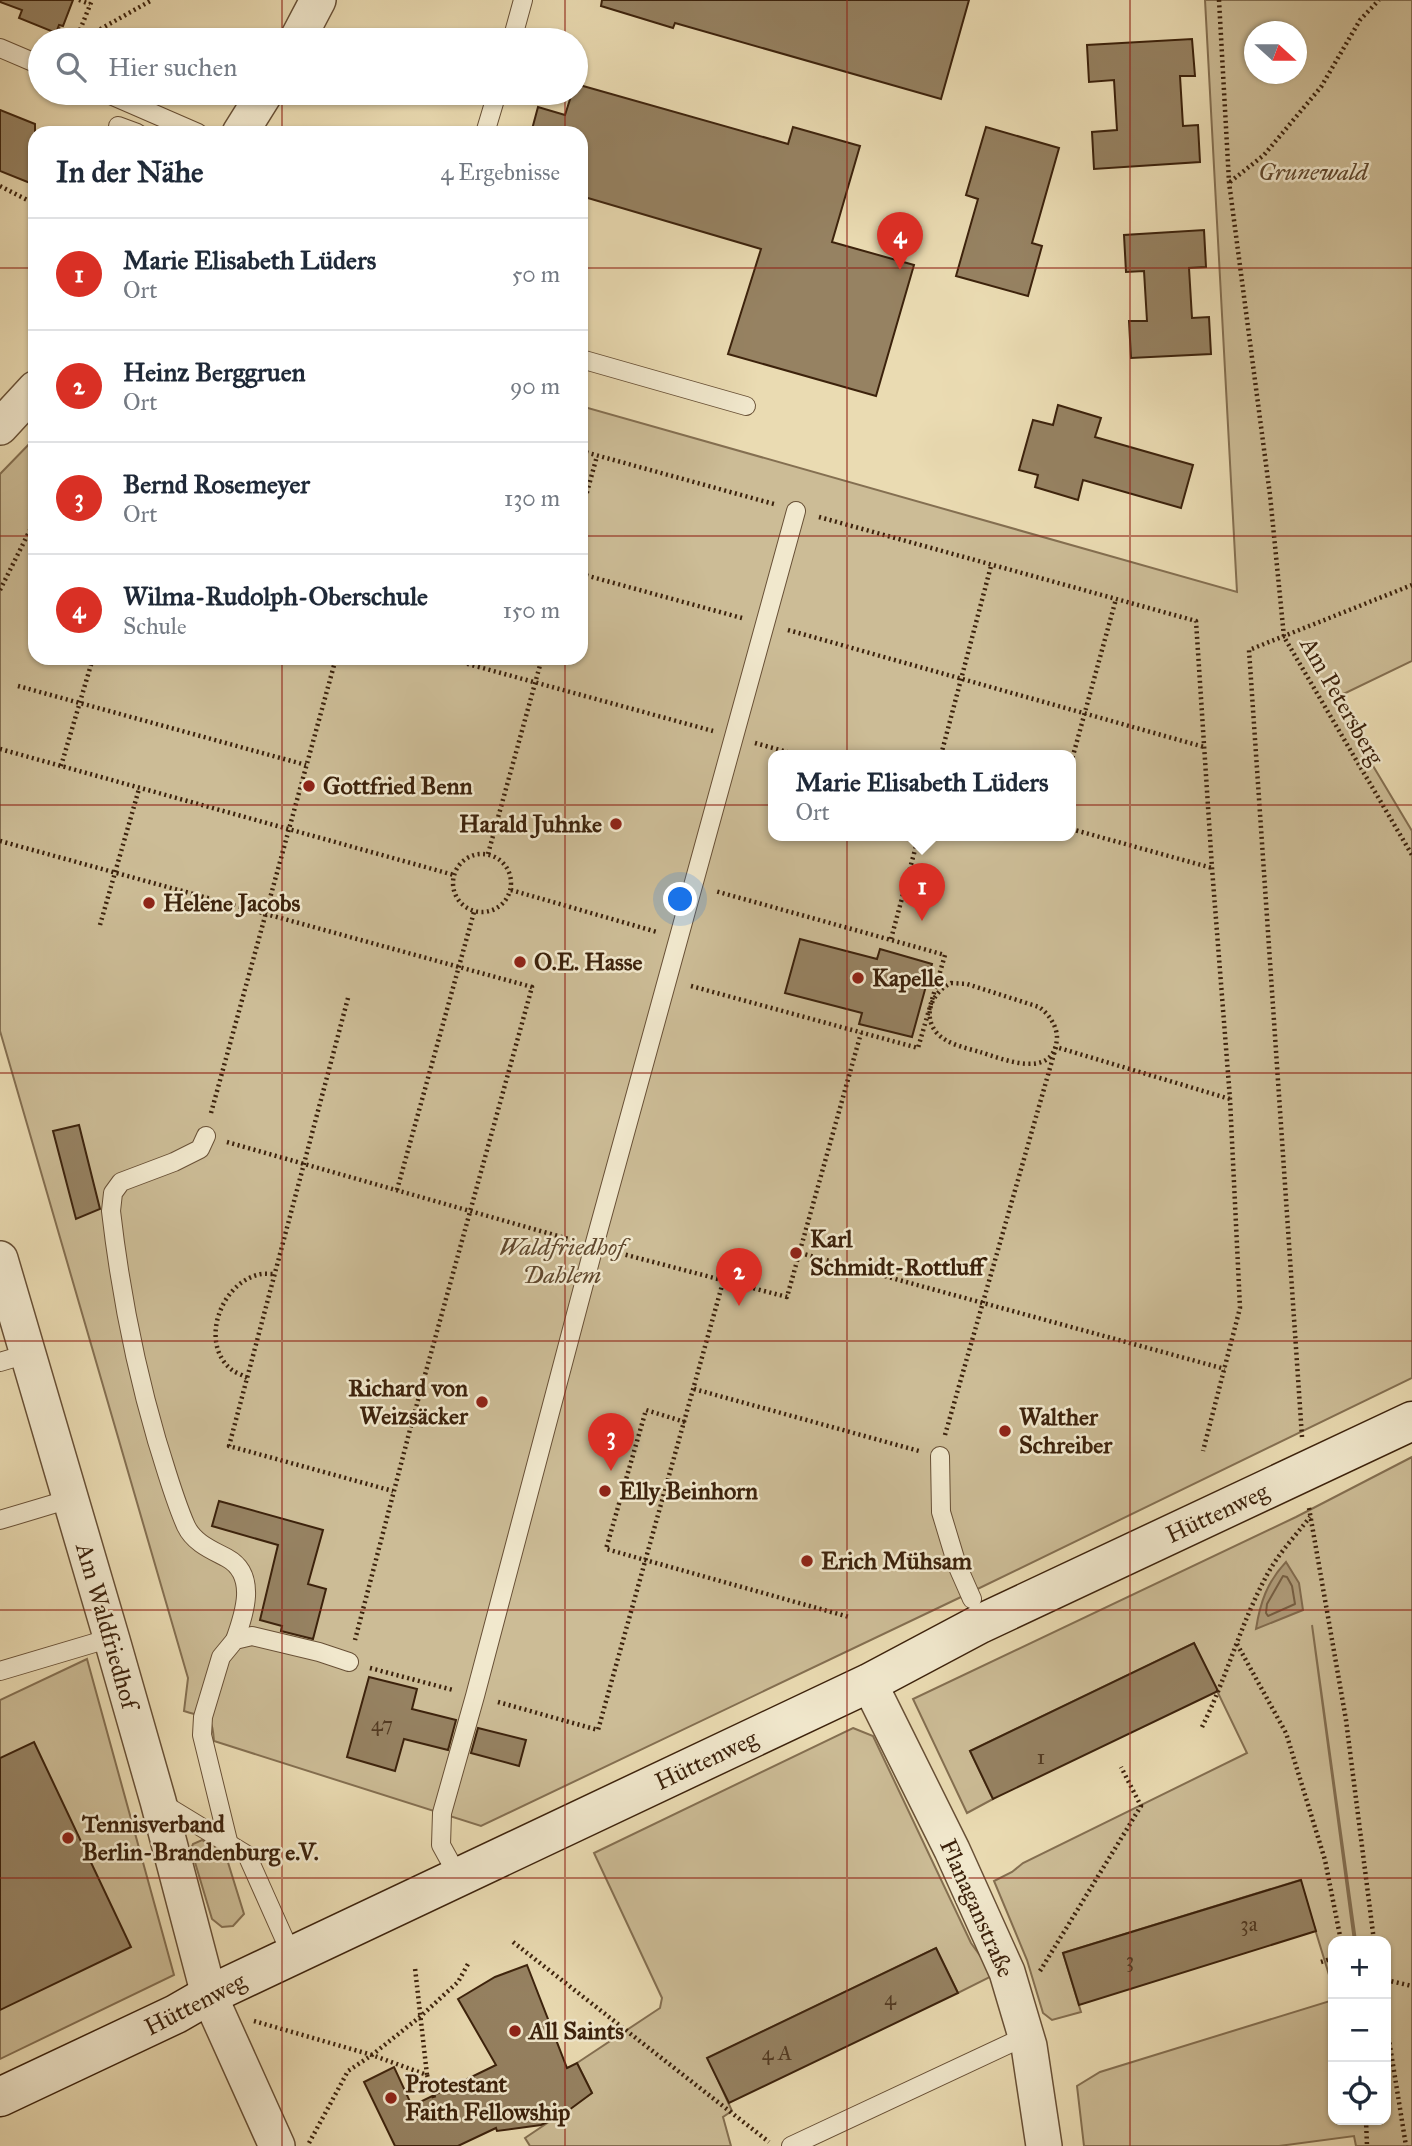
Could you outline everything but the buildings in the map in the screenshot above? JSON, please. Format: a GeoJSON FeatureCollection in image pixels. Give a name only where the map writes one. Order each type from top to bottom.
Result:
{"type":"FeatureCollection","features":[{"type":"Feature","properties":{"kind":"main road","name":"Hüttenweg"},"geometry":{"type":"LineString","coordinates":[[0,2097],[458,1876],[869,1683],[1303,1455],[1412,1420]]}},
{"type":"Feature","properties":{"kind":"street"},"geometry":{"type":"LineString","coordinates":[[304,28],[318,0]]}},
{"type":"Feature","properties":{"kind":"street"},"geometry":{"type":"LineString","coordinates":[[244,126],[258,105]]}},
{"type":"Feature","properties":{"kind":"street"},"geometry":{"type":"LineString","coordinates":[[0,427],[28,397]]}},
{"type":"Feature","properties":{"kind":"street","name":"Am Waldfriedhof"},"geometry":{"type":"LineString","coordinates":[[0,1259],[13,1358],[70,1499],[158,1801],[209,1995],[277,2146]]}},
{"type":"Feature","properties":{"kind":"street","name":"Flanaganstraße"},"geometry":{"type":"LineString","coordinates":[[869,1683],[952,1850],[1002,1960],[1026,2036],[1044,2146]]}},
{"type":"Feature","properties":{"kind":"lane"},"geometry":{"type":"LineString","coordinates":[[515,28],[523,0]]}},
{"type":"Feature","properties":{"kind":"lane"},"geometry":{"type":"LineString","coordinates":[[0,48],[28,60]]}},
{"type":"Feature","properties":{"kind":"lane"},"geometry":{"type":"LineString","coordinates":[[134,105],[182,126]]}},
{"type":"Feature","properties":{"kind":"lane"},"geometry":{"type":"LineString","coordinates":[[487,126],[493,105]]}},
{"type":"Feature","properties":{"kind":"lane"},"geometry":{"type":"LineString","coordinates":[[588,361],[747,407]]}},
{"type":"Feature","properties":{"kind":"lane"},"geometry":{"type":"LineString","coordinates":[[458,1876],[441,1845],[442,1813],[796,510]]}},
{"type":"Feature","properties":{"kind":"lane"},"geometry":{"type":"LineString","coordinates":[[206,1136],[200,1149],[174,1163],[121,1182],[113,1193],[111,1211],[128,1321],[143,1394],[167,1474],[188,1529],[214,1553],[230,1559],[242,1572],[247,1592],[243,1618],[235,1640],[221,1657],[203,1717],[202,1735],[228,1841]]}},
{"type":"Feature","properties":{"kind":"lane"},"geometry":{"type":"LineString","coordinates":[[940,1457],[941,1512],[957,1564],[972,1599]]}},
{"type":"Feature","properties":{"kind":"lane"},"geometry":{"type":"LineString","coordinates":[[0,1520],[70,1499]]}},
{"type":"Feature","properties":{"kind":"lane"},"geometry":{"type":"LineString","coordinates":[[235,1640],[252,1636],[349,1662]]}},
{"type":"Feature","properties":{"kind":"lane"},"geometry":{"type":"LineString","coordinates":[[0,1671],[111,1638]]}},
{"type":"Feature","properties":{"kind":"lane"},"geometry":{"type":"LineString","coordinates":[[158,1801],[247,1854],[292,1956]]}},
{"type":"Feature","properties":{"kind":"lane"},"geometry":{"type":"LineString","coordinates":[[791,2146],[1026,2036]]}},
{"type":"Feature","properties":{"kind":"path"},"geometry":{"type":"LineString","coordinates":[[79,0],[91,2],[82,28]]}},
{"type":"Feature","properties":{"kind":"path"},"geometry":{"type":"LineString","coordinates":[[99,28],[152,0]]}},
{"type":"Feature","properties":{"kind":"path"},"geometry":{"type":"LineString","coordinates":[[1219,0],[1229,182],[1270,495],[1284,637]]}},
{"type":"Feature","properties":{"kind":"path"},"geometry":{"type":"LineString","coordinates":[[1229,182],[1264,155],[1313,97],[1360,20],[1379,0]]}},
{"type":"Feature","properties":{"kind":"path"},"geometry":{"type":"LineString","coordinates":[[0,186],[28,200]]}},
{"type":"Feature","properties":{"kind":"path"},"geometry":{"type":"LineString","coordinates":[[588,454],[1196,621],[1230,1099],[1240,1308],[1203,1451]]}},
{"type":"Feature","properties":{"kind":"path"},"geometry":{"type":"LineString","coordinates":[[588,489],[597,456]]}},
{"type":"Feature","properties":{"kind":"path"},"geometry":{"type":"LineString","coordinates":[[0,590],[28,534]]}},
{"type":"Feature","properties":{"kind":"path"},"geometry":{"type":"LineString","coordinates":[[942,750],[991,566]]}},
{"type":"Feature","properties":{"kind":"path"},"geometry":{"type":"LineString","coordinates":[[588,576],[1204,747]]}},
{"type":"Feature","properties":{"kind":"path"},"geometry":{"type":"LineString","coordinates":[[1373,1936],[1346,1720],[1303,1455],[1249,650],[1412,585]]}},
{"type":"Feature","properties":{"kind":"path"},"geometry":{"type":"LineString","coordinates":[[1075,750],[1116,599]]}},
{"type":"Feature","properties":{"kind":"path","name":"Am Petersberg"},"geometry":{"type":"LineString","coordinates":[[1284,637],[1412,855]]}},
{"type":"Feature","properties":{"kind":"path"},"geometry":{"type":"LineString","coordinates":[[61,766],[91,665]]}},
{"type":"Feature","properties":{"kind":"path"},"geometry":{"type":"LineString","coordinates":[[334,665],[206,1136],[554,1235]]}},
{"type":"Feature","properties":{"kind":"path"},"geometry":{"type":"LineString","coordinates":[[472,665],[780,750]]}},
{"type":"Feature","properties":{"kind":"path"},"geometry":{"type":"LineString","coordinates":[[488,854],[539,665]]}},
{"type":"Feature","properties":{"kind":"path"},"geometry":{"type":"LineString","coordinates":[[18,686],[306,765]]}},
{"type":"Feature","properties":{"kind":"path"},"geometry":{"type":"LineString","coordinates":[[0,750],[454,875]]}},
{"type":"Feature","properties":{"kind":"path"},"geometry":{"type":"LineString","coordinates":[[100,925],[139,789]]}},
{"type":"Feature","properties":{"kind":"path"},"geometry":{"type":"LineString","coordinates":[[1076,830],[1212,868]]}},
{"type":"Feature","properties":{"kind":"path"},"geometry":{"type":"LineString","coordinates":[[0,841],[532,986],[377,1557]]}},
{"type":"Feature","properties":{"kind":"path"},"geometry":{"type":"LineString","coordinates":[[891,939],[917,841]]}},
{"type":"Feature","properties":{"kind":"path"},"geometry":{"type":"LineString","coordinates":[[474,854],[488,854],[497,857],[509,871],[511,890],[507,899],[493,911],[474,912],[459,901],[453,884],[454,875],[461,862],[467,858],[474,854]]}},
{"type":"Feature","properties":{"kind":"path"},"geometry":{"type":"LineString","coordinates":[[667,979],[918,1048],[945,955],[694,886]]}},
{"type":"Feature","properties":{"kind":"path"},"geometry":{"type":"LineString","coordinates":[[511,890],[678,937]]}},
{"type":"Feature","properties":{"kind":"path"},"geometry":{"type":"LineString","coordinates":[[397,1190],[474,912]]}},
{"type":"Feature","properties":{"kind":"path"},"geometry":{"type":"LineString","coordinates":[[694,1389],[940,1457],[1056,1047],[1057,1035],[1047,1013],[1039,1007],[967,984],[951,983],[939,989],[931,1003],[930,1019],[936,1032],[957,1045],[1029,1065],[1049,1057],[1056,1047]]}},
{"type":"Feature","properties":{"kind":"path"},"geometry":{"type":"LineString","coordinates":[[348,998],[229,1446],[393,1491]]}},
{"type":"Feature","properties":{"kind":"path"},"geometry":{"type":"LineString","coordinates":[[641,1259],[786,1297],[861,1032]]}},
{"type":"Feature","properties":{"kind":"path"},"geometry":{"type":"LineString","coordinates":[[1056,1047],[1230,1099]]}},
{"type":"Feature","properties":{"kind":"path"},"geometry":{"type":"LineString","coordinates":[[800,1253],[1225,1368]]}},
{"type":"Feature","properties":{"kind":"path"},"geometry":{"type":"LineString","coordinates":[[247,1378],[233,1371],[224,1361],[218,1347],[218,1318],[223,1303],[235,1287],[258,1274],[274,1274]]}},
{"type":"Feature","properties":{"kind":"path"},"geometry":{"type":"LineString","coordinates":[[630,1620],[723,1282]]}},
{"type":"Feature","properties":{"kind":"path"},"geometry":{"type":"LineString","coordinates":[[685,1422],[646,1410],[606,1549],[849,1617]]}},
{"type":"Feature","properties":{"kind":"path"},"geometry":{"type":"LineString","coordinates":[[1202,1727],[1215,1701],[1254,1599],[1269,1570],[1311,1516]]}},
{"type":"Feature","properties":{"kind":"path"},"geometry":{"type":"LineString","coordinates":[[1237,1644],[1286,1732],[1325,1860],[1340,1936]]}},
{"type":"Feature","properties":{"kind":"path"},"geometry":{"type":"LineString","coordinates":[[1038,1975],[1141,1805],[1121,1767]]}},
{"type":"Feature","properties":{"kind":"path"},"geometry":{"type":"LineString","coordinates":[[513,1942],[773,2146]]}},
{"type":"Feature","properties":{"kind":"path"},"geometry":{"type":"LineString","coordinates":[[1321,1962],[1328,1960]]}},
{"type":"Feature","properties":{"kind":"path"},"geometry":{"type":"LineString","coordinates":[[307,2146],[348,2071],[421,2016],[458,1982],[468,1964]]}},
{"type":"Feature","properties":{"kind":"path"},"geometry":{"type":"LineString","coordinates":[[415,1968],[427,2075],[435,2101]]}},
{"type":"Feature","properties":{"kind":"path"},"geometry":{"type":"LineString","coordinates":[[1391,1981],[1412,1986]]}},
{"type":"Feature","properties":{"kind":"path"},"geometry":{"type":"LineString","coordinates":[[245,2018],[372,2055],[427,2075]]}},
{"type":"Feature","properties":{"kind":"path"},"geometry":{"type":"LineString","coordinates":[[1391,2052],[1406,2146]]}},
{"type":"Feature","properties":{"kind":"path"},"geometry":{"type":"LineString","coordinates":[[1366,2125],[1367,2146]]}},
{"type":"Feature","properties":{"kind":"green space","name":"Waldfriedhof Dahlem"},"geometry":{"type":"Polygon","coordinates":[[[1205,0],[1412,0],[1412,661],[1333,699],[1412,831],[1412,1378],[481,1826],[214,1741],[212,1726],[207,1718],[184,1711],[188,1678],[0,1031],[0,474],[28,445],[28,665],[588,665],[588,408],[1237,592],[1205,0]]]}},
{"type":"Feature","properties":{"kind":"green space"},"geometry":{"type":"Polygon","coordinates":[[[1412,1457],[1412,2146],[1356,2146],[1354,2136],[1279,2146],[1084,2146],[1077,2086],[1100,2072],[1328,2002],[1328,2125],[1391,2125],[1391,1936],[1355,1936],[1312,1625],[1353,1936],[1328,1936],[1328,1972],[1300,1880],[1063,1953],[1081,2012],[1052,2020],[1043,2013],[1027,1960],[994,1881],[1023,1863],[1247,1753],[1194,1643],[970,1751],[993,1799],[967,1813],[913,1699],[1296,1517],[1412,1457]]]}},
{"type":"Feature","properties":{"kind":"green space","name":"Tennisverband Berlin-Brandenburg e.V."},"geometry":{"type":"Polygon","coordinates":[[[87,1659],[174,1975],[0,2059],[0,1700],[87,1659]]]}},
{"type":"Feature","properties":{"kind":"green space"},"geometry":{"type":"Polygon","coordinates":[[[853,1728],[873,1736],[971,1943],[994,1975],[958,1993],[936,1948],[708,2058],[732,2111],[723,2117],[731,2146],[530,2146],[525,2138],[592,2093],[577,2063],[660,2008],[662,1998],[594,1853],[853,1728]]]}},
{"type":"Feature","properties":{"kind":"green space"},"geometry":{"type":"Polygon","coordinates":[[[202,1840],[226,1856],[244,1914],[233,1926],[222,1927],[212,1919],[191,1849],[193,1844],[202,1840]]]}},
{"type":"Feature","properties":{"kind":"water"},"geometry":{"type":"Polygon","coordinates":[[[1286,1562],[1299,1583],[1303,1610],[1256,1629],[1265,1593],[1286,1562]]]}},
{"type":"Feature","properties":{"kind":"place","name":"Wilma-Rudolph-Oberschule"},"geometry":{"type":"Point","coordinates":[900,270]}},
{"type":"Feature","properties":{"kind":"place","name":"Gottfried Benn"},"geometry":{"type":"Point","coordinates":[309,786]}},
{"type":"Feature","properties":{"kind":"place","name":"Harald Juhnke"},"geometry":{"type":"Point","coordinates":[616,824]}},
{"type":"Feature","properties":{"kind":"place","name":"Helene Jacobs"},"geometry":{"type":"Point","coordinates":[149,903]}},
{"type":"Feature","properties":{"kind":"place","name":"Marie Elisabeth Lüders"},"geometry":{"type":"Point","coordinates":[922,921]}},
{"type":"Feature","properties":{"kind":"place","name":"O.E. Hasse"},"geometry":{"type":"Point","coordinates":[520,962]}},
{"type":"Feature","properties":{"kind":"place","name":"Kapelle"},"geometry":{"type":"Point","coordinates":[858,978]}},
{"type":"Feature","properties":{"kind":"place","name":"Karl Schmidt-Rottluff"},"geometry":{"type":"Point","coordinates":[796,1253]}},
{"type":"Feature","properties":{"kind":"place","name":"Heinz Berggruen"},"geometry":{"type":"Point","coordinates":[739,1306]}},
{"type":"Feature","properties":{"kind":"place","name":"Richard von Weizsäcker"},"geometry":{"type":"Point","coordinates":[482,1402]}},
{"type":"Feature","properties":{"kind":"place","name":"Walther Schreiber"},"geometry":{"type":"Point","coordinates":[1005,1431]}},
{"type":"Feature","properties":{"kind":"place","name":"Bernd Rosemeyer"},"geometry":{"type":"Point","coordinates":[611,1471]}},
{"type":"Feature","properties":{"kind":"place","name":"Elly Beinhorn"},"geometry":{"type":"Point","coordinates":[605,1491]}},
{"type":"Feature","properties":{"kind":"place","name":"Erich Mühsam"},"geometry":{"type":"Point","coordinates":[807,1561]}},
{"type":"Feature","properties":{"kind":"place","name":"Tennisverband Berlin-Brandenburg e.V."},"geometry":{"type":"Point","coordinates":[68,1838]}},
{"type":"Feature","properties":{"kind":"place","name":"All Saints"},"geometry":{"type":"Point","coordinates":[515,2031]}},
{"type":"Feature","properties":{"kind":"place","name":"Protestant Faith Fellowship"},"geometry":{"type":"Point","coordinates":[391,2098]}},
{"type":"Feature","properties":{"kind":"park label","name":"Grunewald"},"geometry":{"type":"Point","coordinates":[1313,172]}}]}
